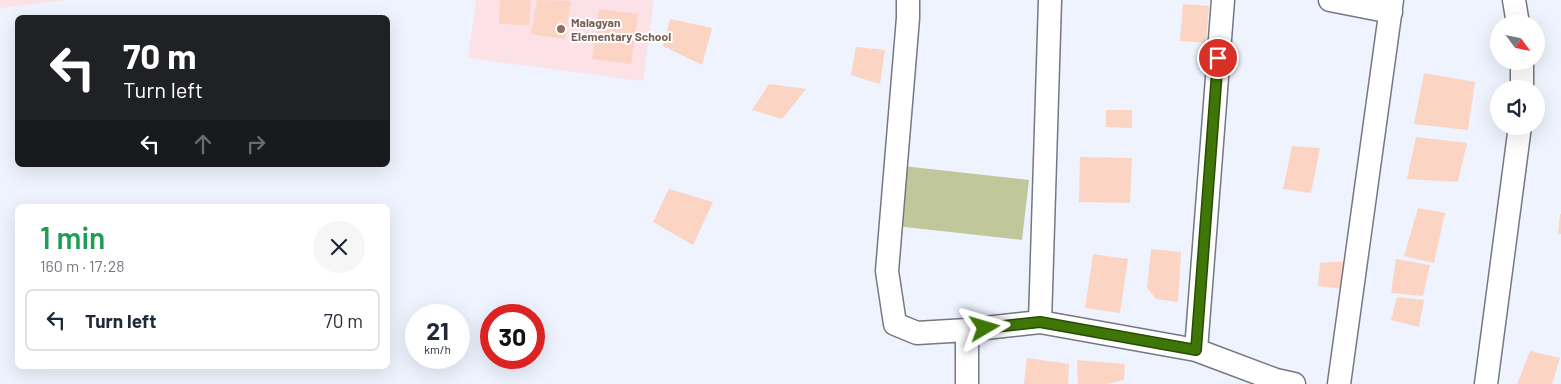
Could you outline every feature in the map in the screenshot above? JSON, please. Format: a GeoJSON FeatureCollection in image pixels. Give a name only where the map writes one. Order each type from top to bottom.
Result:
{"type":"FeatureCollection","features":[{"type":"Feature","properties":{"kind":"street"},"geometry":{"type":"LineString","coordinates":[[908,0],[908,28],[887,271],[895,324],[917,333],[1040,322],[1196,350],[1276,380],[1294,384]]}},
{"type":"Feature","properties":{"kind":"street"},"geometry":{"type":"LineString","coordinates":[[1040,322],[1050,0]]}},
{"type":"Feature","properties":{"kind":"street"},"geometry":{"type":"LineString","coordinates":[[1196,350],[1223,0]]}},
{"type":"Feature","properties":{"kind":"street"},"geometry":{"type":"LineString","coordinates":[[1330,0],[1392,6],[1339,384]]}},
{"type":"Feature","properties":{"kind":"street"},"geometry":{"type":"LineString","coordinates":[[1514,0],[1516,15]]}},
{"type":"Feature","properties":{"kind":"street"},"geometry":{"type":"LineString","coordinates":[[1486,384],[1519,135]]}},
{"type":"Feature","properties":{"kind":"street"},"geometry":{"type":"LineString","coordinates":[[967,330],[968,384]]}},
{"type":"Feature","properties":{"kind":"shaded area"},"geometry":{"type":"Polygon","coordinates":[[[0,0],[67,0],[0,8],[0,0]]]}},
{"type":"Feature","properties":{"kind":"shaded area","name":"Malagyan Elementary School"},"geometry":{"type":"Polygon","coordinates":[[[476,0],[654,0],[643,81],[468,58],[476,0]]]}},
{"type":"Feature","properties":{"kind":"green space"},"geometry":{"type":"Polygon","coordinates":[[[903,166],[1029,180],[1022,240],[896,226],[903,166]]]}},
{"type":"Feature","properties":{"kind":"building"},"geometry":{"type":"Polygon","coordinates":[[[500,0],[531,0],[529,25],[499,24],[500,0]]]}},
{"type":"Feature","properties":{"kind":"building"},"geometry":{"type":"Polygon","coordinates":[[[537,0],[571,1],[565,39],[531,34],[537,0]]]}},
{"type":"Feature","properties":{"kind":"building"},"geometry":{"type":"Polygon","coordinates":[[[1183,4],[1209,6],[1206,43],[1180,41],[1183,4]]]}},
{"type":"Feature","properties":{"kind":"building"},"geometry":{"type":"Polygon","coordinates":[[[599,9],[638,14],[631,64],[592,59],[599,9]]]}},
{"type":"Feature","properties":{"kind":"building"},"geometry":{"type":"Polygon","coordinates":[[[670,19],[712,28],[702,65],[663,46],[670,19]]]}},
{"type":"Feature","properties":{"kind":"building"},"geometry":{"type":"Polygon","coordinates":[[[856,47],[885,50],[880,84],[851,75],[856,47]]]}},
{"type":"Feature","properties":{"kind":"building"},"geometry":{"type":"Polygon","coordinates":[[[1424,73],[1475,82],[1468,130],[1414,124],[1424,73]]]}},
{"type":"Feature","properties":{"kind":"building"},"geometry":{"type":"Polygon","coordinates":[[[769,84],[806,89],[782,119],[752,110],[769,84]]]}},
{"type":"Feature","properties":{"kind":"building"},"geometry":{"type":"Polygon","coordinates":[[[1106,110],[1132,110],[1132,128],[1106,127],[1106,110]]]}},
{"type":"Feature","properties":{"kind":"building"},"geometry":{"type":"Polygon","coordinates":[[[1416,137],[1467,143],[1458,182],[1407,179],[1416,137]]]}},
{"type":"Feature","properties":{"kind":"building"},"geometry":{"type":"Polygon","coordinates":[[[1292,146],[1320,148],[1311,193],[1283,189],[1292,146]]]}},
{"type":"Feature","properties":{"kind":"building"},"geometry":{"type":"Polygon","coordinates":[[[1080,157],[1132,158],[1130,203],[1079,202],[1080,157]]]}},
{"type":"Feature","properties":{"kind":"building"},"geometry":{"type":"Polygon","coordinates":[[[669,189],[713,202],[693,245],[653,222],[669,189]]]}},
{"type":"Feature","properties":{"kind":"building"},"geometry":{"type":"Polygon","coordinates":[[[1418,208],[1445,213],[1434,263],[1404,256],[1418,208]]]}},
{"type":"Feature","properties":{"kind":"building"},"geometry":{"type":"Polygon","coordinates":[[[1560,214],[1561,234],[1558,234],[1560,214]]]}},
{"type":"Feature","properties":{"kind":"building"},"geometry":{"type":"Polygon","coordinates":[[[1151,249],[1181,252],[1178,302],[1156,299],[1147,288],[1151,249]]]}},
{"type":"Feature","properties":{"kind":"building"},"geometry":{"type":"Polygon","coordinates":[[[1093,254],[1128,259],[1120,313],[1085,308],[1093,254]]]}},
{"type":"Feature","properties":{"kind":"building"},"geometry":{"type":"Polygon","coordinates":[[[1396,259],[1430,265],[1423,296],[1391,293],[1396,259]]]}},
{"type":"Feature","properties":{"kind":"building"},"geometry":{"type":"Polygon","coordinates":[[[1349,261],[1345,289],[1318,286],[1320,263],[1349,261]]]}},
{"type":"Feature","properties":{"kind":"building"},"geometry":{"type":"Polygon","coordinates":[[[1397,297],[1424,300],[1419,327],[1391,320],[1397,297]]]}},
{"type":"Feature","properties":{"kind":"building"},"geometry":{"type":"Polygon","coordinates":[[[1530,351],[1560,358],[1552,384],[1517,384],[1530,351]]]}},
{"type":"Feature","properties":{"kind":"building"},"geometry":{"type":"Polygon","coordinates":[[[1027,358],[1069,364],[1068,384],[1024,384],[1027,358]]]}},
{"type":"Feature","properties":{"kind":"building"},"geometry":{"type":"Polygon","coordinates":[[[1077,360],[1125,364],[1124,380],[1106,384],[1078,384],[1077,360]]]}},
{"type":"Feature","properties":{"kind":"place","name":"Malagyan Elementary School"},"geometry":{"type":"Point","coordinates":[561,29]}},
{"type":"Feature","properties":{"kind":"route"},"geometry":{"type":"LineString","coordinates":[[985,328],[1040,322],[1196,350],[1218,58]]}}]}
